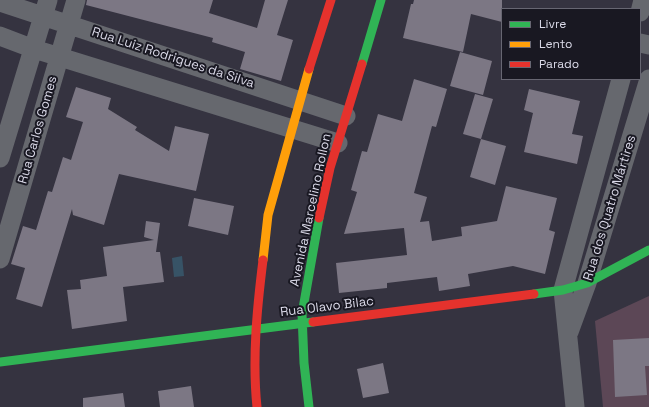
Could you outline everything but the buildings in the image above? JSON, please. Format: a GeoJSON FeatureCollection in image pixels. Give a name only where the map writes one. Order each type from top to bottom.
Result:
{"type":"FeatureCollection","features":[{"type":"Feature","properties":{"kind":"main road"},"geometry":{"type":"LineString","coordinates":[[257,407],[255,389],[258,302],[268,215],[300,100],[331,0]]}},
{"type":"Feature","properties":{"kind":"main road","name":"Avenida Marcelino Rollon"},"geometry":{"type":"LineString","coordinates":[[309,407],[302,314],[313,246],[330,168],[381,0]]}},
{"type":"Feature","properties":{"kind":"main road","name":"Rua Olavo Bilac"},"geometry":{"type":"LineString","coordinates":[[0,362],[257,327],[302,324],[563,290],[587,283],[649,250]]}},
{"type":"Feature","properties":{"kind":"street","name":"Rua Carlos Gomes"},"geometry":{"type":"LineString","coordinates":[[0,259],[76,0]]}},
{"type":"Feature","properties":{"kind":"street","name":"Rua Luiz Rodrigues da Silva"},"geometry":{"type":"LineString","coordinates":[[0,2],[45,8],[69,24],[346,116]]}},
{"type":"Feature","properties":{"kind":"street","name":"Rua Carlos Gomes"},"geometry":{"type":"LineString","coordinates":[[0,158],[34,49],[45,8]]}},
{"type":"Feature","properties":{"kind":"street"},"geometry":{"type":"LineString","coordinates":[[0,36],[34,49],[60,55],[338,143]]}},
{"type":"Feature","properties":{"kind":"street","name":"Rua dos Quatro Mártires"},"geometry":{"type":"LineString","coordinates":[[568,335],[587,283],[649,79]]}},
{"type":"Feature","properties":{"kind":"street","name":"Rua dos Quatro Mártires"},"geometry":{"type":"LineString","coordinates":[[576,407],[563,290],[621,80]]}},
{"type":"Feature","properties":{"kind":"shaded area"},"geometry":{"type":"Polygon","coordinates":[[[649,296],[649,407],[603,407],[595,321],[649,296]]]}},
{"type":"Feature","properties":{"kind":"water"},"geometry":{"type":"Polygon","coordinates":[[[182,256],[184,276],[174,277],[172,258],[182,256]]]}},
{"type":"Feature","properties":{"kind":"traffic: fast"},"geometry":{"type":"LineString","coordinates":[[362,64],[381,0]]}},
{"type":"Feature","properties":{"kind":"traffic: fast"},"geometry":{"type":"LineString","coordinates":[[309,407],[304,363],[302,314],[319,218]]}},
{"type":"Feature","properties":{"kind":"traffic: fast"},"geometry":{"type":"LineString","coordinates":[[534,294],[563,290],[587,283],[649,250]]}},
{"type":"Feature","properties":{"kind":"traffic: fast"},"geometry":{"type":"LineString","coordinates":[[0,362],[313,322]]}},
{"type":"Feature","properties":{"kind":"traffic: slow"},"geometry":{"type":"LineString","coordinates":[[263,260],[268,215],[309,69]]}},
{"type":"Feature","properties":{"kind":"traffic: jam"},"geometry":{"type":"LineString","coordinates":[[309,69],[331,0]]}},
{"type":"Feature","properties":{"kind":"traffic: jam"},"geometry":{"type":"LineString","coordinates":[[319,218],[330,168],[362,64]]}},
{"type":"Feature","properties":{"kind":"traffic: jam"},"geometry":{"type":"LineString","coordinates":[[257,407],[255,352],[263,260]]}},
{"type":"Feature","properties":{"kind":"traffic: jam"},"geometry":{"type":"LineString","coordinates":[[313,322],[534,294]]}}]}
